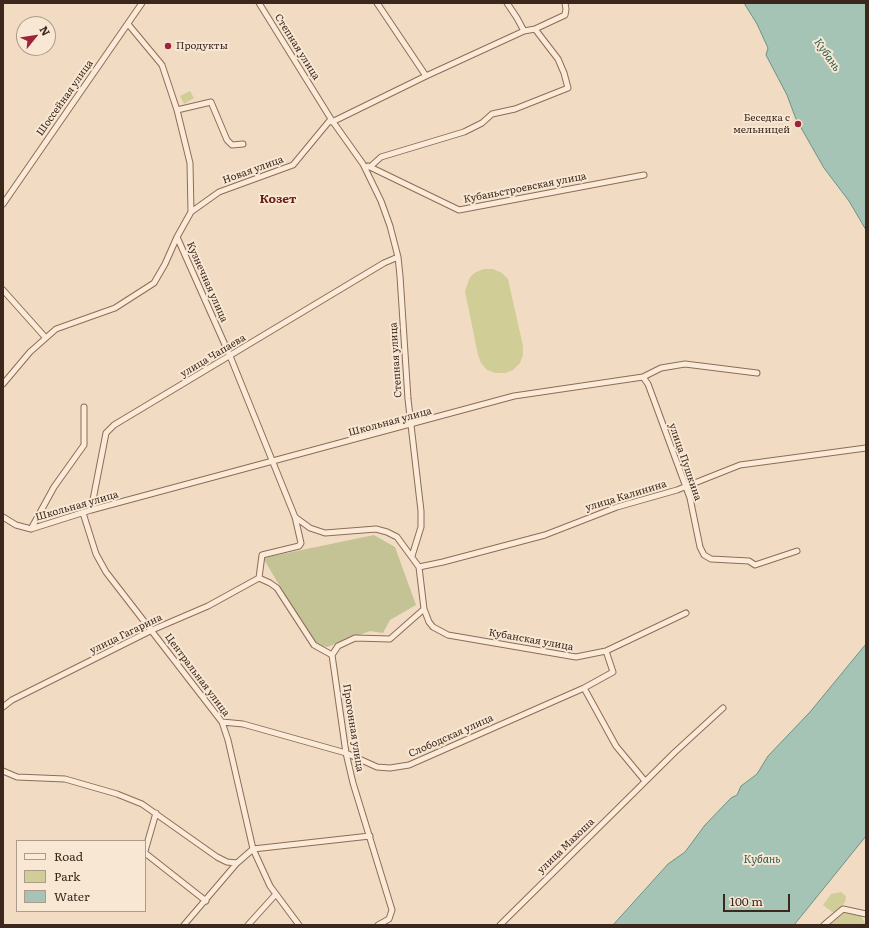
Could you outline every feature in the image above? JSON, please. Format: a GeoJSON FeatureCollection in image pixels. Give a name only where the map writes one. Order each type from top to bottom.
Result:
{"type":"FeatureCollection","features":[{"type":"Feature","properties":{"kind":"street","name":"Шоссейная улица"},"geometry":{"type":"LineString","coordinates":[[3,204],[142,3]]}},
{"type":"Feature","properties":{"kind":"street","name":"Степная улица"},"geometry":{"type":"LineString","coordinates":[[259,3],[332,120],[363,164],[381,200],[398,257],[410,426],[421,527],[412,556]]}},
{"type":"Feature","properties":{"kind":"street"},"geometry":{"type":"LineString","coordinates":[[377,3],[426,76]]}},
{"type":"Feature","properties":{"kind":"street"},"geometry":{"type":"LineString","coordinates":[[507,3],[524,31]]}},
{"type":"Feature","properties":{"kind":"street"},"geometry":{"type":"LineString","coordinates":[[332,120],[524,31],[535,29],[564,15],[566,9],[564,3]]}},
{"type":"Feature","properties":{"kind":"street"},"geometry":{"type":"LineString","coordinates":[[128,24],[162,65],[177,110],[190,163],[191,212]]}},
{"type":"Feature","properties":{"kind":"street"},"geometry":{"type":"LineString","coordinates":[[370,167],[381,157],[464,132],[482,123],[492,114],[515,109],[568,88],[558,59],[535,29]]}},
{"type":"Feature","properties":{"kind":"street"},"geometry":{"type":"LineString","coordinates":[[177,110],[210,102],[227,140],[232,145],[243,144]]}},
{"type":"Feature","properties":{"kind":"street","name":"Новая улица"},"geometry":{"type":"LineString","coordinates":[[191,212],[219,192],[293,165],[332,120]]}},
{"type":"Feature","properties":{"kind":"street","name":"Кубаньстроевская улица"},"geometry":{"type":"LineString","coordinates":[[363,164],[459,210],[644,175]]}},
{"type":"Feature","properties":{"kind":"street","name":"Кузнечная улица"},"geometry":{"type":"LineString","coordinates":[[191,212],[177,237],[230,356],[274,462],[295,517],[300,543],[299,546],[262,555],[259,578]]}},
{"type":"Feature","properties":{"kind":"street"},"geometry":{"type":"LineString","coordinates":[[3,384],[45,337],[56,329],[115,308],[154,283],[165,264],[177,237]]}},
{"type":"Feature","properties":{"kind":"street","name":"улица Чапаева"},"geometry":{"type":"LineString","coordinates":[[91,510],[106,433],[114,425],[384,263],[398,257]]}},
{"type":"Feature","properties":{"kind":"street"},"geometry":{"type":"LineString","coordinates":[[3,290],[45,337]]}},
{"type":"Feature","properties":{"kind":"street","name":"Школьная улица"},"geometry":{"type":"LineString","coordinates":[[32,529],[91,510],[410,426],[514,396],[642,378],[662,368],[685,364],[757,373]]}},
{"type":"Feature","properties":{"kind":"street","name":"улица Пушкина"},"geometry":{"type":"LineString","coordinates":[[642,378],[648,384],[690,498],[700,547],[704,555],[711,559],[749,561],[755,565],[797,551]]}},
{"type":"Feature","properties":{"kind":"street"},"geometry":{"type":"LineString","coordinates":[[3,517],[16,525],[32,529],[54,487],[84,445],[84,407]]}},
{"type":"Feature","properties":{"kind":"street","name":"улица Калинина"},"geometry":{"type":"LineString","coordinates":[[418,567],[539,537],[616,507],[685,486],[740,465],[866,448]]}},
{"type":"Feature","properties":{"kind":"street","name":"Центральная улица"},"geometry":{"type":"LineString","coordinates":[[83,513],[96,554],[106,572],[222,722],[228,740],[253,849],[270,886],[299,925]]}},
{"type":"Feature","properties":{"kind":"street"},"geometry":{"type":"LineString","coordinates":[[295,517],[310,528],[325,533],[376,529],[387,532],[397,537],[412,556],[418,567]]}},
{"type":"Feature","properties":{"kind":"street","name":"Кубанская улица"},"geometry":{"type":"LineString","coordinates":[[418,567],[424,609],[429,622],[433,627],[448,635],[576,657],[606,652],[686,614]]}},
{"type":"Feature","properties":{"kind":"street"},"geometry":{"type":"LineString","coordinates":[[259,578],[277,588],[316,648],[332,655],[338,646],[355,638],[390,639],[424,609]]}},
{"type":"Feature","properties":{"kind":"street","name":"улица Гагарина"},"geometry":{"type":"LineString","coordinates":[[3,707],[12,700],[152,630],[208,606],[259,578]]}},
{"type":"Feature","properties":{"kind":"street","name":"Слободская улица"},"geometry":{"type":"LineString","coordinates":[[222,722],[243,724],[346,753],[377,767],[390,768],[409,764],[584,688],[613,672],[606,652]]}},
{"type":"Feature","properties":{"kind":"street","name":"Прогонная улица"},"geometry":{"type":"LineString","coordinates":[[332,655],[346,753],[353,783],[392,910],[389,918],[378,925]]}},
{"type":"Feature","properties":{"kind":"street"},"geometry":{"type":"LineString","coordinates":[[584,688],[616,746],[645,781]]}},
{"type":"Feature","properties":{"kind":"street","name":"улица Махоша"},"geometry":{"type":"LineString","coordinates":[[500,925],[645,781],[723,708]]}},
{"type":"Feature","properties":{"kind":"street"},"geometry":{"type":"LineString","coordinates":[[3,771],[17,778],[65,779],[117,794],[142,804],[217,857],[227,862],[237,863]]}},
{"type":"Feature","properties":{"kind":"street"},"geometry":{"type":"LineString","coordinates":[[146,848],[156,813]]}},
{"type":"Feature","properties":{"kind":"street"},"geometry":{"type":"LineString","coordinates":[[184,925],[237,863],[253,849],[370,836]]}},
{"type":"Feature","properties":{"kind":"street"},"geometry":{"type":"LineString","coordinates":[[146,853],[206,901]]}},
{"type":"Feature","properties":{"kind":"street"},"geometry":{"type":"LineString","coordinates":[[248,925],[276,894]]}},
{"type":"Feature","properties":{"kind":"street"},"geometry":{"type":"LineString","coordinates":[[824,925],[843,909],[866,914]]}},
{"type":"Feature","properties":{"kind":"green space"},"geometry":{"type":"Polygon","coordinates":[[[190,91],[194,98],[184,104],[180,96],[190,91]]]}},
{"type":"Feature","properties":{"kind":"green space"},"geometry":{"type":"Polygon","coordinates":[[[484,269],[493,269],[502,273],[508,279],[523,346],[523,355],[520,363],[513,370],[505,373],[496,373],[487,370],[481,363],[465,291],[470,277],[476,272],[484,269]]]}},
{"type":"Feature","properties":{"kind":"green space"},"geometry":{"type":"Polygon","coordinates":[[[374,535],[395,547],[416,605],[390,620],[383,633],[370,631],[327,647],[315,645],[263,558],[374,535]]]}},
{"type":"Feature","properties":{"kind":"green space"},"geometry":{"type":"Polygon","coordinates":[[[841,892],[846,896],[845,902],[835,914],[823,905],[831,894],[841,892]]]}},
{"type":"Feature","properties":{"kind":"green space"},"geometry":{"type":"Polygon","coordinates":[[[844,913],[861,916],[866,925],[830,925],[844,913]]]}},
{"type":"Feature","properties":{"kind":"water","name":"Кубань"},"geometry":{"type":"Polygon","coordinates":[[[744,3],[866,3],[866,230],[849,201],[824,168],[796,119],[787,95],[766,55],[768,48],[757,24],[744,3]]]}},
{"type":"Feature","properties":{"kind":"water","name":"Кубань"},"geometry":{"type":"Polygon","coordinates":[[[866,644],[866,836],[794,925],[613,925],[668,864],[685,852],[705,825],[731,798],[737,795],[741,786],[757,774],[768,756],[810,712],[866,644]]]}},
{"type":"Feature","properties":{"kind":"place","name":"Продукты"},"geometry":{"type":"Point","coordinates":[168,46]}},
{"type":"Feature","properties":{"kind":"place","name":"Беседка с мельницей"},"geometry":{"type":"Point","coordinates":[798,124]}},
{"type":"Feature","properties":{"kind":"district","name":"Козет"},"geometry":{"type":"Point","coordinates":[278,199]}}]}
